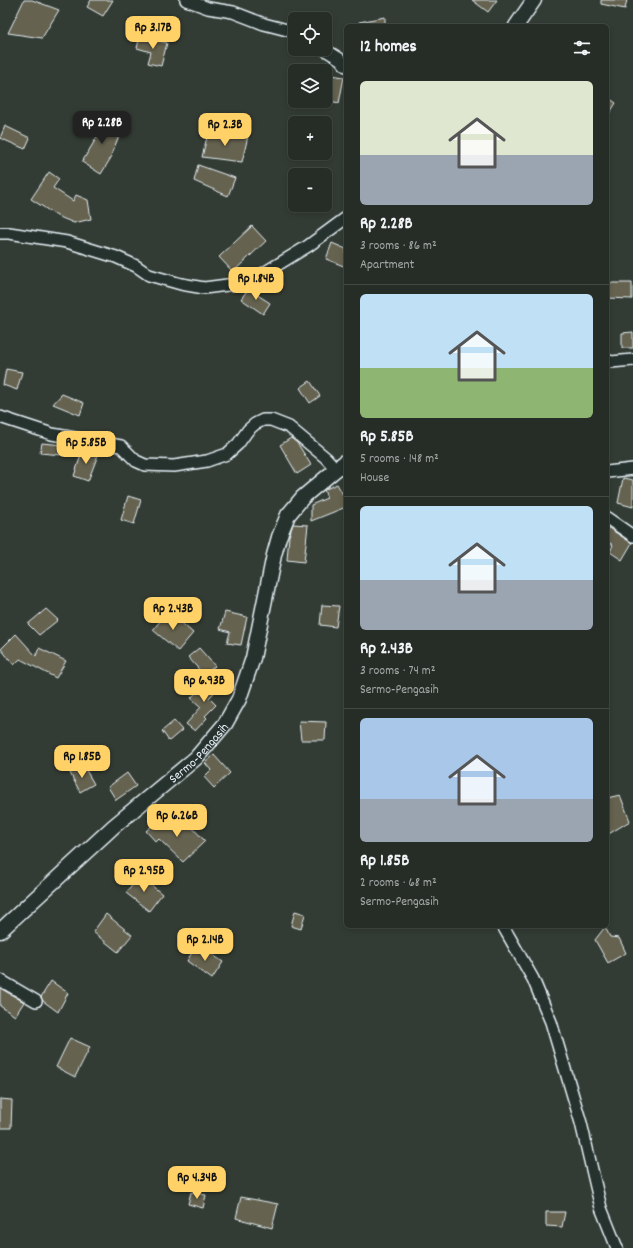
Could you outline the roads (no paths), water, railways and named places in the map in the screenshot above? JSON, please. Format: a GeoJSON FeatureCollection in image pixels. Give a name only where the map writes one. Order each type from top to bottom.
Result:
{"type":"FeatureCollection","features":[{"type":"Feature","properties":{"kind":"main road"},"geometry":{"type":"LineString","coordinates":[[517,24],[534,0]]}},
{"type":"Feature","properties":{"kind":"main road","name":"Sermo-Pengasih"},"geometry":{"type":"LineString","coordinates":[[0,931],[114,826],[196,758],[225,724],[239,699],[253,658],[279,537],[288,515],[303,497],[343,466]]}},
{"type":"Feature","properties":{"kind":"street"},"geometry":{"type":"LineString","coordinates":[[186,0],[208,8],[233,12],[264,24],[288,30]]}},
{"type":"Feature","properties":{"kind":"street"},"geometry":{"type":"LineString","coordinates":[[332,54],[344,64]]}},
{"type":"Feature","properties":{"kind":"street"},"geometry":{"type":"LineString","coordinates":[[0,233],[67,242],[116,257],[136,266],[149,275],[181,284],[204,288],[243,283],[259,276],[308,246],[344,221]]}},
{"type":"Feature","properties":{"kind":"street"},"geometry":{"type":"LineString","coordinates":[[609,361],[633,360]]}},
{"type":"Feature","properties":{"kind":"street"},"geometry":{"type":"LineString","coordinates":[[0,417],[52,434],[121,446],[136,461],[145,465],[174,466],[207,461],[227,454],[238,444],[248,430],[255,424],[263,420],[271,420],[289,427],[326,458],[343,466]]}},
{"type":"Feature","properties":{"kind":"street"},"geometry":{"type":"LineString","coordinates":[[609,472],[633,469]]}},
{"type":"Feature","properties":{"kind":"street"},"geometry":{"type":"LineString","coordinates":[[609,519],[633,536]]}},
{"type":"Feature","properties":{"kind":"street"},"geometry":{"type":"LineString","coordinates":[[504,928],[533,980],[551,1022],[581,1123],[601,1208],[617,1248]]}},
{"type":"Feature","properties":{"kind":"street"},"geometry":{"type":"LineString","coordinates":[[0,980],[36,1001]]}}]}
